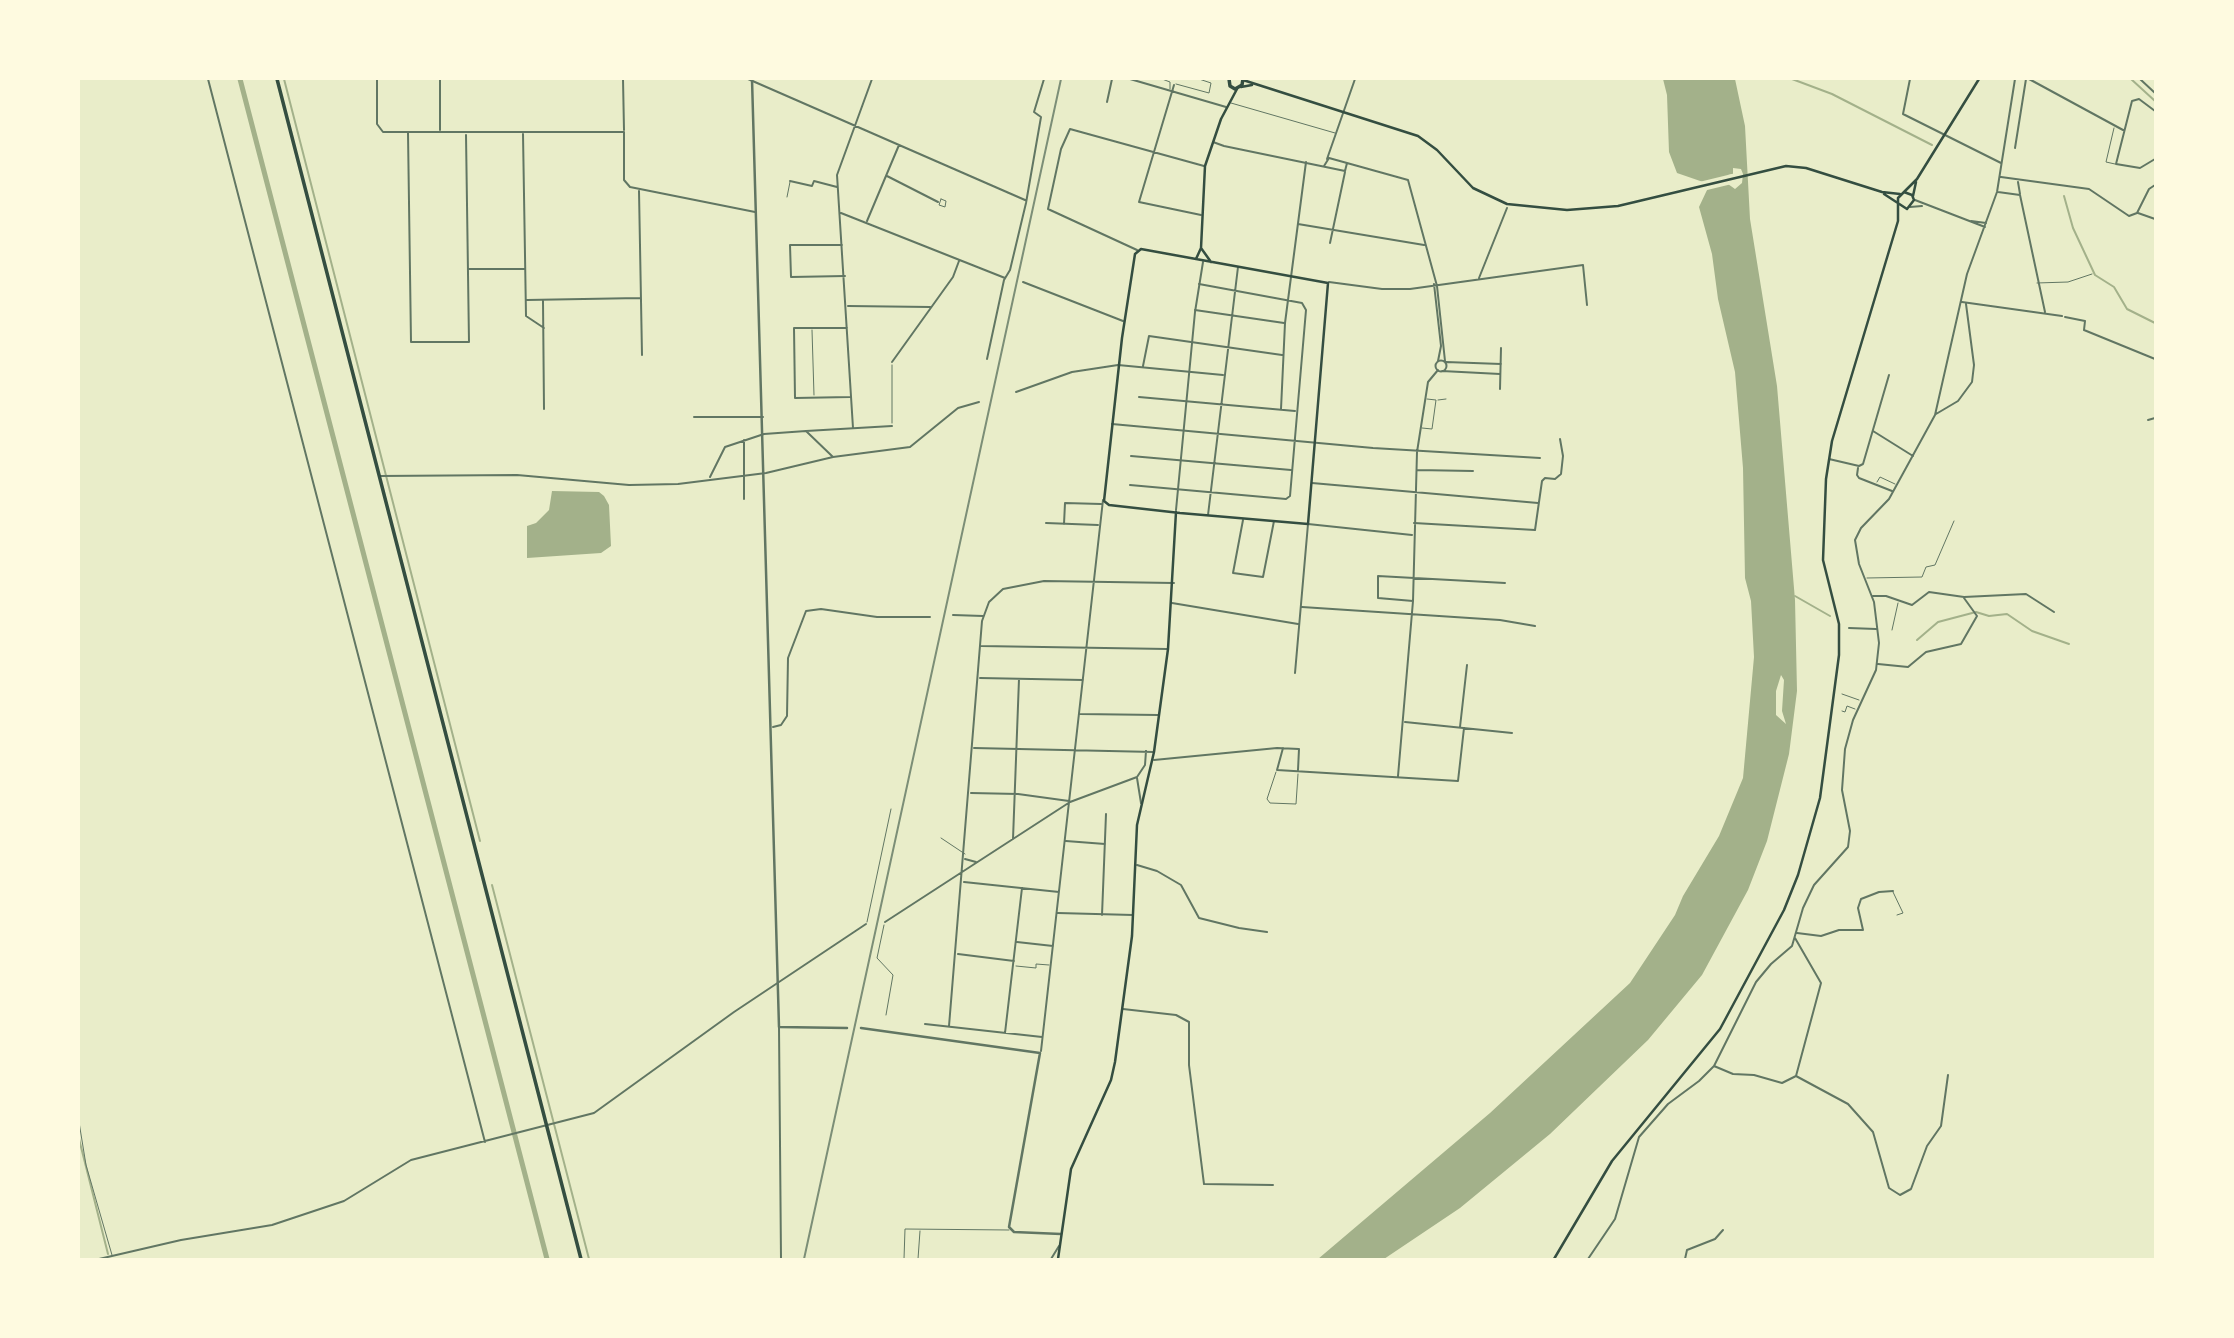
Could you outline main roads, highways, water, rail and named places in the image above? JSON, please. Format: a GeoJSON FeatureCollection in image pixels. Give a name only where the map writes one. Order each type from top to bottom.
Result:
{"type":"FeatureCollection","features":[{"type":"Feature","properties":{"kind":"main road"},"geometry":{"type":"LineString","coordinates":[[277,79],[581,1259]]}},
{"type":"Feature","properties":{"kind":"main road"},"geometry":{"type":"LineString","coordinates":[[1554,1259],[1612,1161],[1720,1029],[1788,901],[1811,839],[1827,751],[1840,647],[1839,624],[1823,560],[1828,459],[1898,221],[1898,203],[1902,193],[1917,179],[1979,79]]}},
{"type":"Feature","properties":{"kind":"main road"},"geometry":{"type":"LineString","coordinates":[[1196,259],[1201,248],[1205,166],[1228,102],[1243,80],[1421,138],[1437,150],[1472,188],[1498,202],[1583,209],[1651,198],[1766,169],[1803,168],[1882,192],[1902,193],[1913,197]]}},
{"type":"Feature","properties":{"kind":"main road"},"geometry":{"type":"LineString","coordinates":[[1229,82],[1239,88],[1252,85]]}},
{"type":"Feature","properties":{"kind":"main road"},"geometry":{"type":"LineString","coordinates":[[1229,82],[1231,96]]}},
{"type":"Feature","properties":{"kind":"main road"},"geometry":{"type":"LineString","coordinates":[[1898,221],[1909,208],[1917,179]]}},
{"type":"Feature","properties":{"kind":"main road"},"geometry":{"type":"LineString","coordinates":[[1882,192],[1909,208]]}},
{"type":"Feature","properties":{"kind":"main road"},"geometry":{"type":"LineString","coordinates":[[1201,248],[1211,262]]}},
{"type":"Feature","properties":{"kind":"main road"},"geometry":{"type":"LineString","coordinates":[[1138,250],[1196,259],[1328,282],[1308,524],[1208,516],[1109,505],[1103,502],[1118,365],[1138,250]]}},
{"type":"Feature","properties":{"kind":"main road"},"geometry":{"type":"LineString","coordinates":[[1058,1259],[1073,1163],[1112,1075],[1133,915],[1141,804],[1154,752],[1168,649],[1174,583],[1176,512]]}},
{"type":"Feature","properties":{"kind":"waterway"},"geometry":{"type":"LineString","coordinates":[[240,79],[547,1259]]}},
{"type":"Feature","properties":{"kind":"waterway"},"geometry":{"type":"LineString","coordinates":[[284,79],[480,841]]}},
{"type":"Feature","properties":{"kind":"waterway"},"geometry":{"type":"LineString","coordinates":[[1792,79],[1832,94],[1932,145]]}},
{"type":"Feature","properties":{"kind":"waterway"},"geometry":{"type":"LineString","coordinates":[[2131,79],[2155,101]]}},
{"type":"Feature","properties":{"kind":"waterway"},"geometry":{"type":"LineString","coordinates":[[2064,196],[2073,228],[2095,275],[2114,287],[2127,309],[2155,323]]}},
{"type":"Feature","properties":{"kind":"waterway"},"geometry":{"type":"LineString","coordinates":[[1795,596],[1830,616]]}},
{"type":"Feature","properties":{"kind":"waterway"},"geometry":{"type":"LineString","coordinates":[[1917,640],[1938,622],[1976,612],[1989,616],[2007,614],[2032,631],[2069,644]]}},
{"type":"Feature","properties":{"kind":"waterway"},"geometry":{"type":"LineString","coordinates":[[492,885],[589,1259]]}},
{"type":"Feature","properties":{"kind":"waterway"},"geometry":{"type":"LineString","coordinates":[[79,1139],[108,1254]]}},
{"type":"Feature","properties":{"kind":"railway"},"geometry":{"type":"LineString","coordinates":[[804,1259],[1061,79]]}}]}
